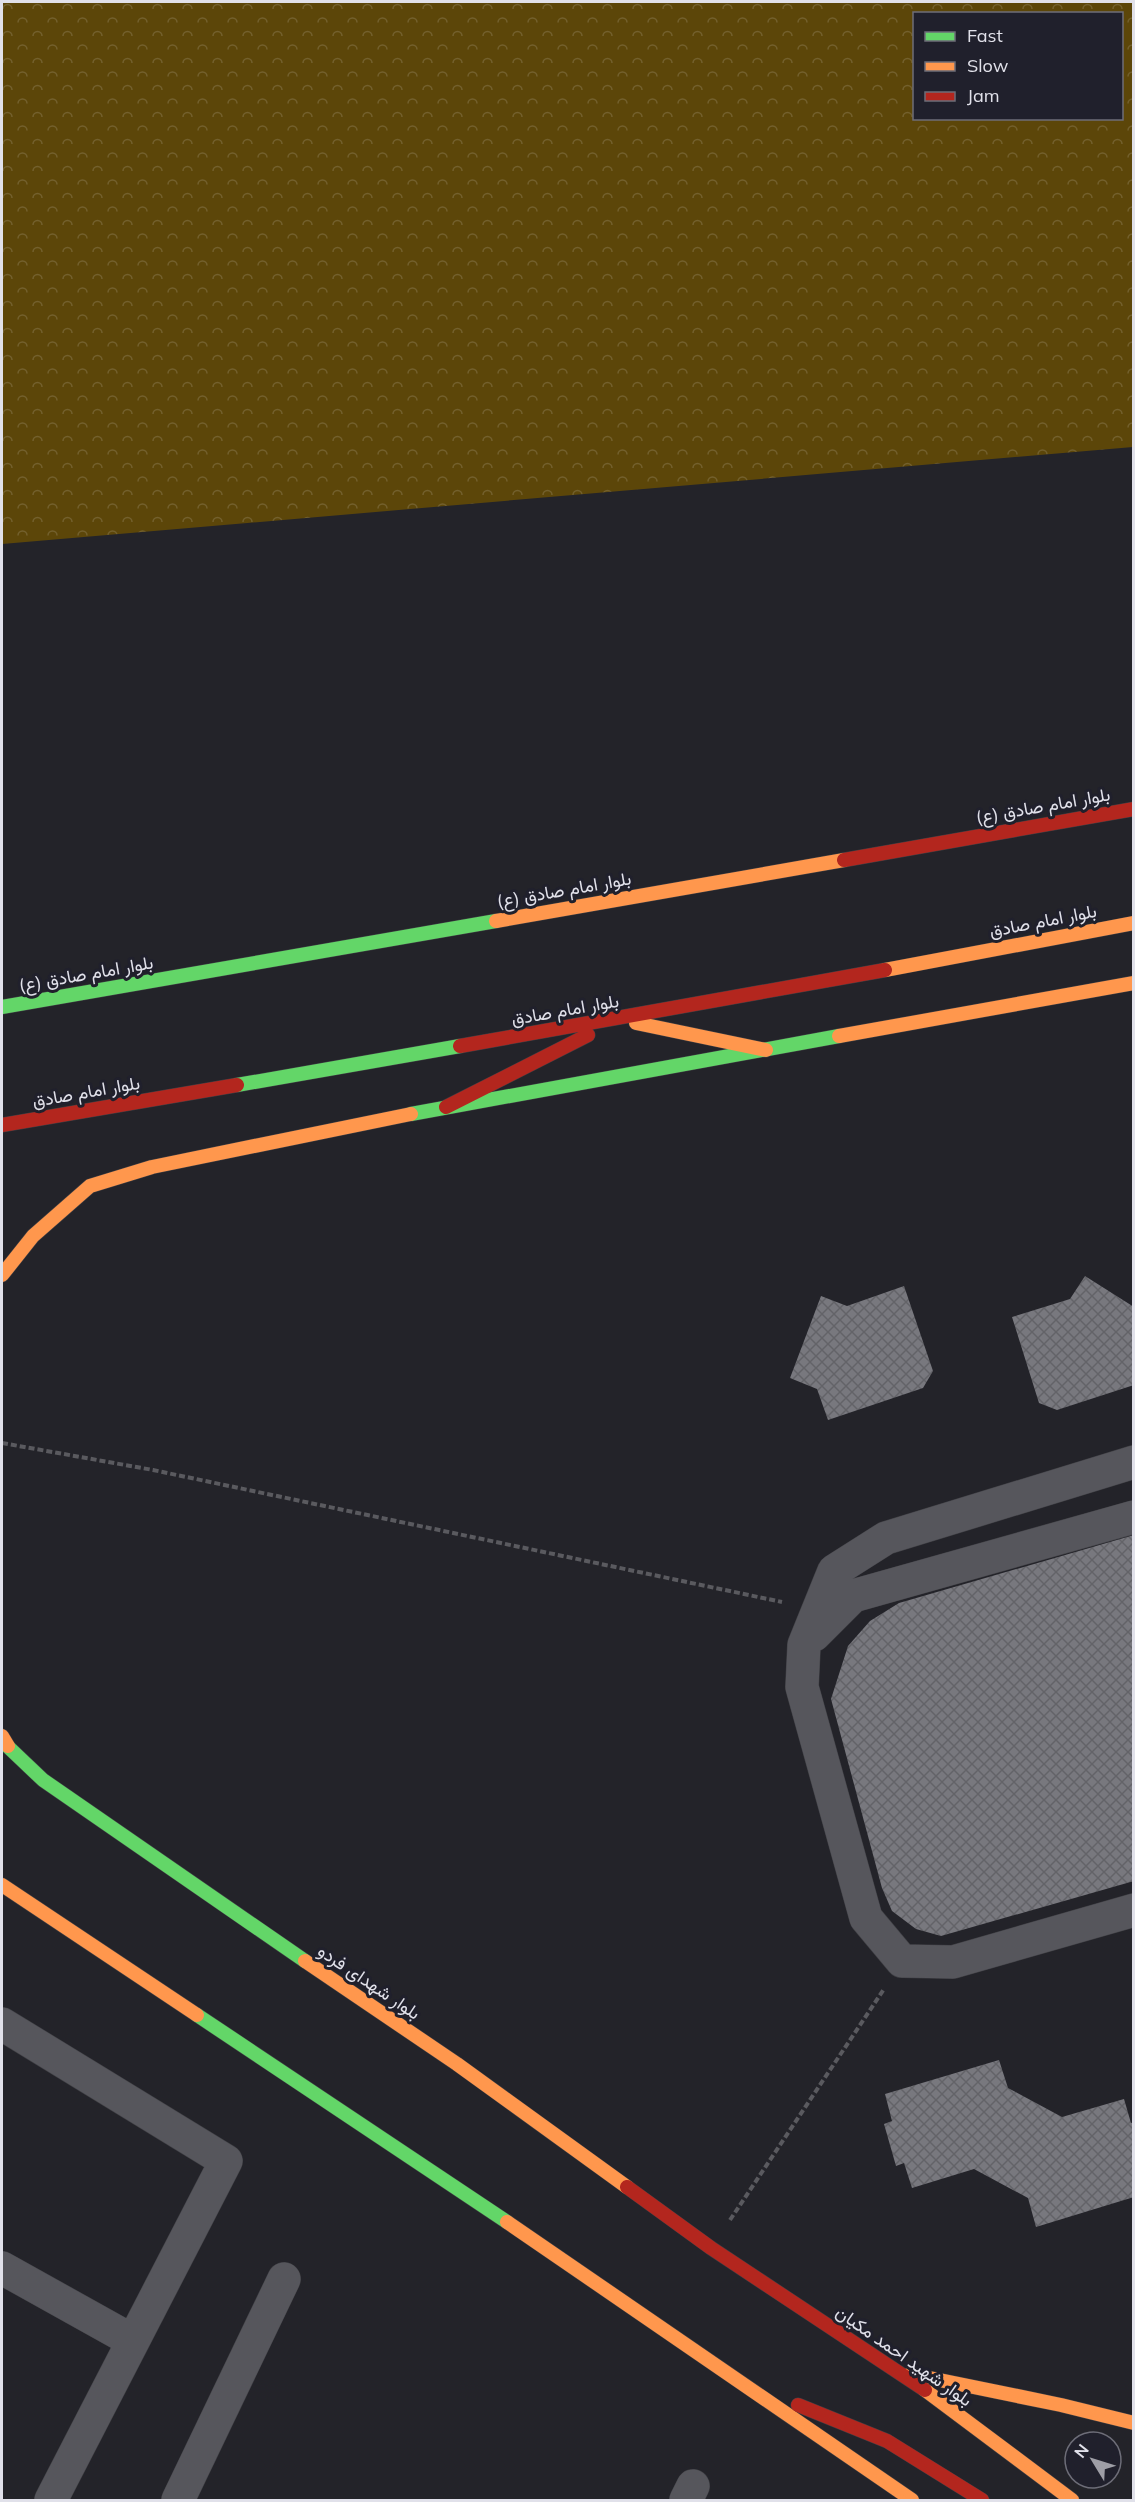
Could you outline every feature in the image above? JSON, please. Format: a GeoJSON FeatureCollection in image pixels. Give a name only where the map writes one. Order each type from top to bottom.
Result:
{"type":"FeatureCollection","features":[{"type":"Feature","properties":{"kind":"main road","name":"بلوار امام صادق (ع)"},"geometry":{"type":"LineString","coordinates":[[2,1007],[1134,809]]}},
{"type":"Feature","properties":{"kind":"main road","name":"بلوار امام صادق"},"geometry":{"type":"LineString","coordinates":[[2,1125],[619,1019],[1134,922]]}},
{"type":"Feature","properties":{"kind":"main road"},"geometry":{"type":"LineString","coordinates":[[2,1275],[33,1236],[90,1186],[152,1167],[446,1107],[1134,983]]}},
{"type":"Feature","properties":{"kind":"main road"},"geometry":{"type":"LineString","coordinates":[[446,1107],[619,1019],[766,1050]]}},
{"type":"Feature","properties":{"kind":"main road","name":"بلوار شهدای فردو"},"geometry":{"type":"LineString","coordinates":[[4,1741],[43,1780],[106,1826],[457,2064],[711,2248]]}},
{"type":"Feature","properties":{"kind":"main road"},"geometry":{"type":"LineString","coordinates":[[2,1885],[573,2266],[657,2327],[746,2384],[912,2500]]}},
{"type":"Feature","properties":{"kind":"main road","name":"بلوار شهید احمد مکیان"},"geometry":{"type":"LineString","coordinates":[[711,2248],[902,2373],[1072,2500]]}},
{"type":"Feature","properties":{"kind":"main road"},"geometry":{"type":"LineString","coordinates":[[902,2373],[1061,2405],[1134,2423]]}},
{"type":"Feature","properties":{"kind":"main road"},"geometry":{"type":"LineString","coordinates":[[746,2384],[887,2441],[982,2500]]}},
{"type":"Feature","properties":{"kind":"street"},"geometry":{"type":"LineString","coordinates":[[1134,1462],[885,1538],[834,1571],[804,1645],[802,1687],[866,1918],[902,1961],[953,1962],[1134,1910]]}},
{"type":"Feature","properties":{"kind":"street"},"geometry":{"type":"LineString","coordinates":[[804,1645],[853,1596],[1134,1517]]}},
{"type":"Feature","properties":{"kind":"street"},"geometry":{"type":"LineString","coordinates":[[2,2024],[226,2161],[51,2500]]}},
{"type":"Feature","properties":{"kind":"street"},"geometry":{"type":"LineString","coordinates":[[2,2268],[133,2341]]}},
{"type":"Feature","properties":{"kind":"street"},"geometry":{"type":"LineString","coordinates":[[178,2500],[284,2279]]}},
{"type":"Feature","properties":{"kind":"path"},"geometry":{"type":"LineString","coordinates":[[2,1443],[153,1470],[818,1610]]}},
{"type":"Feature","properties":{"kind":"path"},"geometry":{"type":"LineString","coordinates":[[711,2248],[902,1961]]}},
{"type":"Feature","properties":{"kind":"green space"},"geometry":{"type":"Polygon","coordinates":[[[2,2],[1133,2],[1133,447],[2,544],[2,2]]]}},
{"type":"Feature","properties":{"kind":"building"},"geometry":{"type":"Polygon","coordinates":[[[1085,1276],[1134,1307],[1134,1385],[1057,1410],[1039,1403],[1012,1317],[1070,1299],[1085,1276]]]}},
{"type":"Feature","properties":{"kind":"building"},"geometry":{"type":"Polygon","coordinates":[[[904,1286],[933,1371],[923,1388],[828,1420],[817,1389],[790,1378],[821,1296],[847,1306],[904,1286]]]}},
{"type":"Feature","properties":{"kind":"building"},"geometry":{"type":"Polygon","coordinates":[[[1134,1535],[1134,1881],[941,1936],[916,1929],[892,1911],[882,1888],[831,1699],[848,1646],[870,1621],[899,1603],[1134,1535]]]}},
{"type":"Feature","properties":{"kind":"building"},"geometry":{"type":"Polygon","coordinates":[[[999,2060],[1008,2088],[1062,2117],[1124,2099],[1131,2123],[1134,2122],[1134,2197],[1036,2227],[1028,2198],[974,2169],[912,2188],[904,2163],[896,2166],[884,2124],[892,2121],[885,2094],[999,2060]]]}},
{"type":"Feature","properties":{"kind":"traffic: fast"},"geometry":{"type":"LineString","coordinates":[[2,1007],[496,921]]}},
{"type":"Feature","properties":{"kind":"traffic: fast"},"geometry":{"type":"LineString","coordinates":[[411,1114],[839,1036]]}},
{"type":"Feature","properties":{"kind":"traffic: fast"},"geometry":{"type":"LineString","coordinates":[[237,1085],[460,1046]]}},
{"type":"Feature","properties":{"kind":"traffic: fast"},"geometry":{"type":"LineString","coordinates":[[2,1741],[43,1780],[305,1961]]}},
{"type":"Feature","properties":{"kind":"traffic: fast"},"geometry":{"type":"LineString","coordinates":[[197,2015],[507,2222]]}},
{"type":"Feature","properties":{"kind":"traffic: slow"},"geometry":{"type":"LineString","coordinates":[[496,921],[844,860]]}},
{"type":"Feature","properties":{"kind":"traffic: slow"},"geometry":{"type":"LineString","coordinates":[[885,970],[1134,923]]}},
{"type":"Feature","properties":{"kind":"traffic: slow"},"geometry":{"type":"LineString","coordinates":[[839,1036],[1134,983]]}},
{"type":"Feature","properties":{"kind":"traffic: slow"},"geometry":{"type":"LineString","coordinates":[[636,1023],[766,1050]]}},
{"type":"Feature","properties":{"kind":"traffic: slow"},"geometry":{"type":"LineString","coordinates":[[2,1275],[33,1236],[90,1186],[152,1167],[411,1114]]}},
{"type":"Feature","properties":{"kind":"traffic: slow"},"geometry":{"type":"LineString","coordinates":[[2,1736],[8,1746]]}},
{"type":"Feature","properties":{"kind":"traffic: slow"},"geometry":{"type":"LineString","coordinates":[[2,1885],[197,2015]]}},
{"type":"Feature","properties":{"kind":"traffic: slow"},"geometry":{"type":"LineString","coordinates":[[305,1961],[457,2064],[627,2187]]}},
{"type":"Feature","properties":{"kind":"traffic: slow"},"geometry":{"type":"LineString","coordinates":[[507,2222],[912,2500]]}},
{"type":"Feature","properties":{"kind":"traffic: slow"},"geometry":{"type":"LineString","coordinates":[[910,2374],[1061,2405],[1134,2423]]}},
{"type":"Feature","properties":{"kind":"traffic: slow"},"geometry":{"type":"LineString","coordinates":[[925,2390],[1072,2500]]}},
{"type":"Feature","properties":{"kind":"traffic: jam"},"geometry":{"type":"LineString","coordinates":[[844,860],[1134,809]]}},
{"type":"Feature","properties":{"kind":"traffic: jam"},"geometry":{"type":"LineString","coordinates":[[460,1046],[885,970]]}},
{"type":"Feature","properties":{"kind":"traffic: jam"},"geometry":{"type":"LineString","coordinates":[[446,1107],[588,1035]]}},
{"type":"Feature","properties":{"kind":"traffic: jam"},"geometry":{"type":"LineString","coordinates":[[2,1125],[237,1085]]}},
{"type":"Feature","properties":{"kind":"traffic: jam"},"geometry":{"type":"LineString","coordinates":[[627,2187],[711,2248],[925,2390]]}},
{"type":"Feature","properties":{"kind":"traffic: jam"},"geometry":{"type":"LineString","coordinates":[[798,2405],[887,2441],[982,2500]]}}]}
